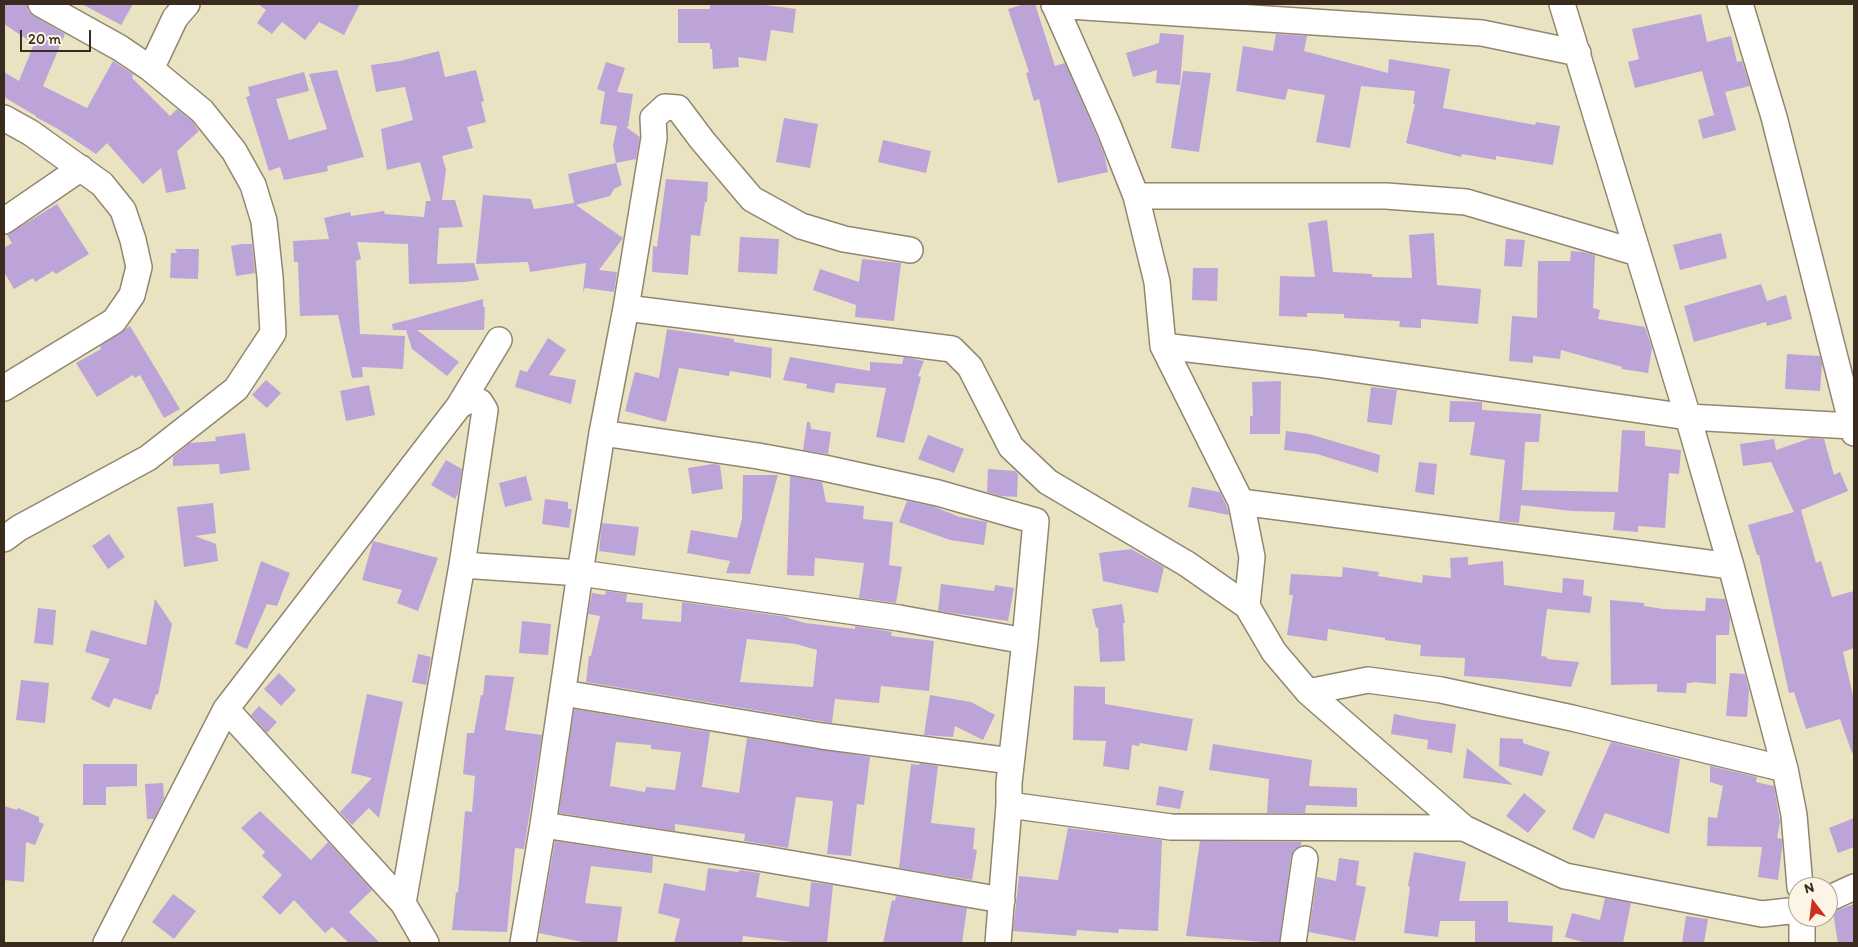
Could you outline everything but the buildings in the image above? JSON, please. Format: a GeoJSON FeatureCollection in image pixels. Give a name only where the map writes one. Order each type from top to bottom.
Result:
{"type":"FeatureCollection","features":[{"type":"Feature","properties":{"kind":"street"},"geometry":{"type":"LineString","coordinates":[[4,538],[27,523],[148,458],[236,389],[273,333],[264,221],[253,185],[234,151],[202,111],[151,69],[120,48],[42,4]]}},
{"type":"Feature","properties":{"kind":"street"},"geometry":{"type":"LineString","coordinates":[[151,69],[175,18],[187,4]]}},
{"type":"Feature","properties":{"kind":"street"},"geometry":{"type":"LineString","coordinates":[[1562,4],[1688,417],[1731,566],[1785,768],[1794,815],[1799,877]]}},
{"type":"Feature","properties":{"kind":"street"},"geometry":{"type":"LineString","coordinates":[[1163,346],[1317,364],[1688,417],[1853,429],[1774,117],[1740,4]]}},
{"type":"Feature","properties":{"kind":"street"},"geometry":{"type":"LineString","coordinates":[[1247,606],[1252,557],[1241,502],[1163,346],[1157,282],[1136,196],[1109,128],[1054,5],[1482,33],[1578,53]]}},
{"type":"Feature","properties":{"kind":"street"},"geometry":{"type":"LineString","coordinates":[[523,943],[544,825],[602,433],[626,308],[654,138],[653,118],[665,107],[678,108],[702,140],[752,199],[801,226],[844,239],[910,250]]}},
{"type":"Feature","properties":{"kind":"street"},"geometry":{"type":"LineString","coordinates":[[4,118],[31,133],[102,184],[123,210],[133,240],[139,267],[132,295],[114,321],[4,388]]}},
{"type":"Feature","properties":{"kind":"street"},"geometry":{"type":"LineString","coordinates":[[4,221],[81,168]]}},
{"type":"Feature","properties":{"kind":"street"},"geometry":{"type":"LineString","coordinates":[[1136,196],[1386,196],[1466,202],[1638,253]]}},
{"type":"Feature","properties":{"kind":"street"},"geometry":{"type":"LineString","coordinates":[[626,308],[952,349],[970,366],[1012,447],[1048,482],[1187,564],[1247,606],[1274,652],[1308,692],[1464,828],[1565,876],[1762,914],[1788,911]]}},
{"type":"Feature","properties":{"kind":"street"},"geometry":{"type":"LineString","coordinates":[[111,941],[226,709],[459,406],[499,340]]}},
{"type":"Feature","properties":{"kind":"street"},"geometry":{"type":"LineString","coordinates":[[403,903],[462,565],[485,410],[480,402],[473,398],[459,406]]}},
{"type":"Feature","properties":{"kind":"street"},"geometry":{"type":"LineString","coordinates":[[602,433],[758,456],[824,468],[938,493],[1036,520],[1026,641],[1009,783],[1009,805],[998,943]]}},
{"type":"Feature","properties":{"kind":"street"},"geometry":{"type":"LineString","coordinates":[[1241,502],[1731,566]]}},
{"type":"Feature","properties":{"kind":"street"},"geometry":{"type":"LineString","coordinates":[[462,565],[580,573],[898,618],[1026,641]]}},
{"type":"Feature","properties":{"kind":"street"},"geometry":{"type":"LineString","coordinates":[[1308,692],[1368,680],[1441,690],[1572,718],[1785,768]]}},
{"type":"Feature","properties":{"kind":"street"},"geometry":{"type":"LineString","coordinates":[[563,693],[822,736],[1012,762]]}},
{"type":"Feature","properties":{"kind":"street"},"geometry":{"type":"LineString","coordinates":[[226,709],[403,903],[426,943]]}},
{"type":"Feature","properties":{"kind":"street"},"geometry":{"type":"LineString","coordinates":[[1009,805],[1171,827],[1464,828]]}},
{"type":"Feature","properties":{"kind":"street"},"geometry":{"type":"LineString","coordinates":[[544,825],[749,857],[1002,900]]}},
{"type":"Feature","properties":{"kind":"street"},"geometry":{"type":"LineString","coordinates":[[1293,943],[1305,859]]}},
{"type":"Feature","properties":{"kind":"street"},"geometry":{"type":"LineString","coordinates":[[1838,895],[1854,888]]}},
{"type":"Feature","properties":{"kind":"street"},"geometry":{"type":"LineString","coordinates":[[1802,927],[1802,943]]}}]}
